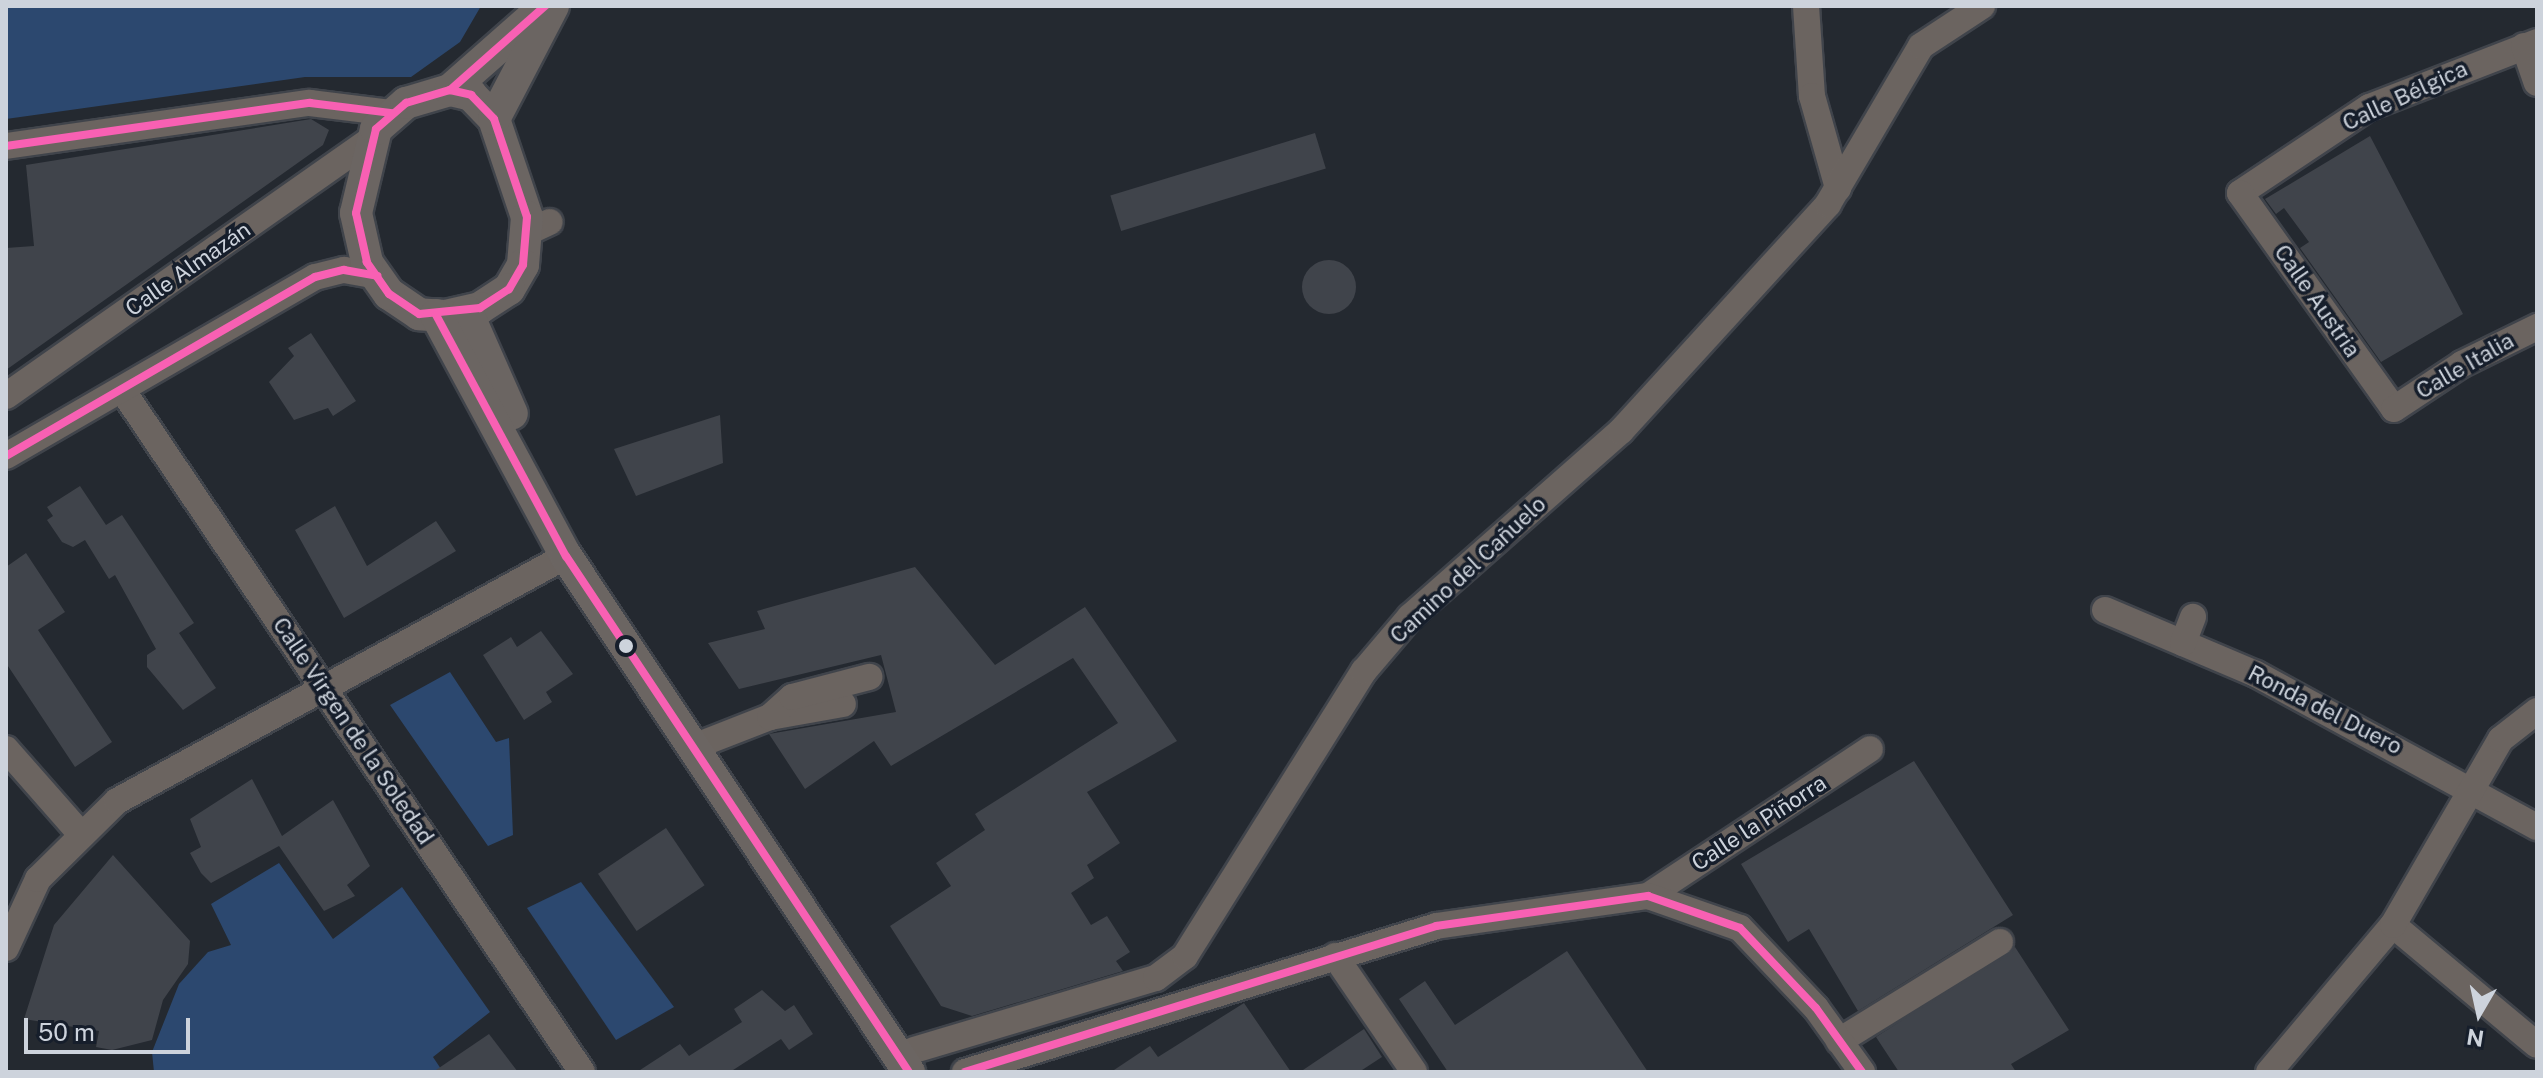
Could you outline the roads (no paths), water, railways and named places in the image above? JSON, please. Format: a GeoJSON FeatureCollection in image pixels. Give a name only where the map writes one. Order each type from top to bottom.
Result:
{"type":"FeatureCollection","features":[{"type":"Feature","properties":{"kind":"main road"},"geometry":{"type":"LineString","coordinates":[[450,90],[471,95],[494,119],[527,225],[523,265],[509,289],[451,313],[399,303],[377,276],[360,243],[356,213],[379,128],[450,90],[541,12]]}},
{"type":"Feature","properties":{"kind":"main road"},"geometry":{"type":"LineString","coordinates":[[494,119],[541,12]]}},
{"type":"Feature","properties":{"kind":"main road"},"geometry":{"type":"LineString","coordinates":[[451,313],[566,556],[917,1065]]}},
{"type":"Feature","properties":{"kind":"main road"},"geometry":{"type":"LineString","coordinates":[[514,441],[917,1065]]}},
{"type":"Feature","properties":{"kind":"street"},"geometry":{"type":"LineString","coordinates":[[1806,6],[1812,96],[1838,188]]}},
{"type":"Feature","properties":{"kind":"street","name":"Camino del Cañuelo"},"geometry":{"type":"LineString","coordinates":[[917,1065],[1156,978],[1185,956],[1382,649],[1621,431],[1838,188],[1921,46],[1982,6]]}},
{"type":"Feature","properties":{"kind":"street"},"geometry":{"type":"LineString","coordinates":[[2531,44],[2537,83]]}},
{"type":"Feature","properties":{"kind":"street","name":"Calle Bélgica"},"geometry":{"type":"LineString","coordinates":[[2240,193],[2369,107],[2531,44]]}},
{"type":"Feature","properties":{"kind":"street"},"geometry":{"type":"LineString","coordinates":[[6,146],[342,103],[379,128]]}},
{"type":"Feature","properties":{"kind":"street","name":"Calle Almazán"},"geometry":{"type":"LineString","coordinates":[[6,396],[379,128]]}},
{"type":"Feature","properties":{"kind":"street","name":"Calle Austria"},"geometry":{"type":"LineString","coordinates":[[2240,193],[2394,409]]}},
{"type":"Feature","properties":{"kind":"street"},"geometry":{"type":"LineString","coordinates":[[6,456],[123,391],[315,277],[344,270],[377,276]]}},
{"type":"Feature","properties":{"kind":"street","name":"Calle Italia"},"geometry":{"type":"LineString","coordinates":[[2394,409],[2462,364],[2537,327]]}},
{"type":"Feature","properties":{"kind":"street","name":"Calle Virgen de la Soledad"},"geometry":{"type":"LineString","coordinates":[[123,391],[582,1072]]}},
{"type":"Feature","properties":{"kind":"street"},"geometry":{"type":"LineString","coordinates":[[6,948],[38,879],[79,832],[131,792],[325,690],[566,556]]}},
{"type":"Feature","properties":{"kind":"street","name":"Ronda del Duero"},"geometry":{"type":"LineString","coordinates":[[2105,610],[2183,643],[2472,787],[2537,827]]}},
{"type":"Feature","properties":{"kind":"street"},"geometry":{"type":"LineString","coordinates":[[2183,643],[2193,617]]}},
{"type":"Feature","properties":{"kind":"street"},"geometry":{"type":"LineString","coordinates":[[770,717],[792,697],[869,677]]}},
{"type":"Feature","properties":{"kind":"street"},"geometry":{"type":"LineString","coordinates":[[706,742],[770,717],[843,704]]}},
{"type":"Feature","properties":{"kind":"street"},"geometry":{"type":"LineString","coordinates":[[2269,1072],[2393,925],[2501,739],[2537,711]]}},
{"type":"Feature","properties":{"kind":"street"},"geometry":{"type":"LineString","coordinates":[[6,749],[79,832]]}},
{"type":"Feature","properties":{"kind":"street","name":"Calle la Piñorra"},"geometry":{"type":"LineString","coordinates":[[1648,896],[1870,749]]}},
{"type":"Feature","properties":{"kind":"street"},"geometry":{"type":"LineString","coordinates":[[965,1072],[1436,926],[1648,896],[1740,928],[1839,1041],[1862,1072]]}},
{"type":"Feature","properties":{"kind":"street"},"geometry":{"type":"LineString","coordinates":[[2393,925],[2537,1045]]}},
{"type":"Feature","properties":{"kind":"street"},"geometry":{"type":"LineString","coordinates":[[1839,1041],[2000,942]]}},
{"type":"Feature","properties":{"kind":"street"},"geometry":{"type":"LineString","coordinates":[[1335,956],[1414,1072]]}}]}
